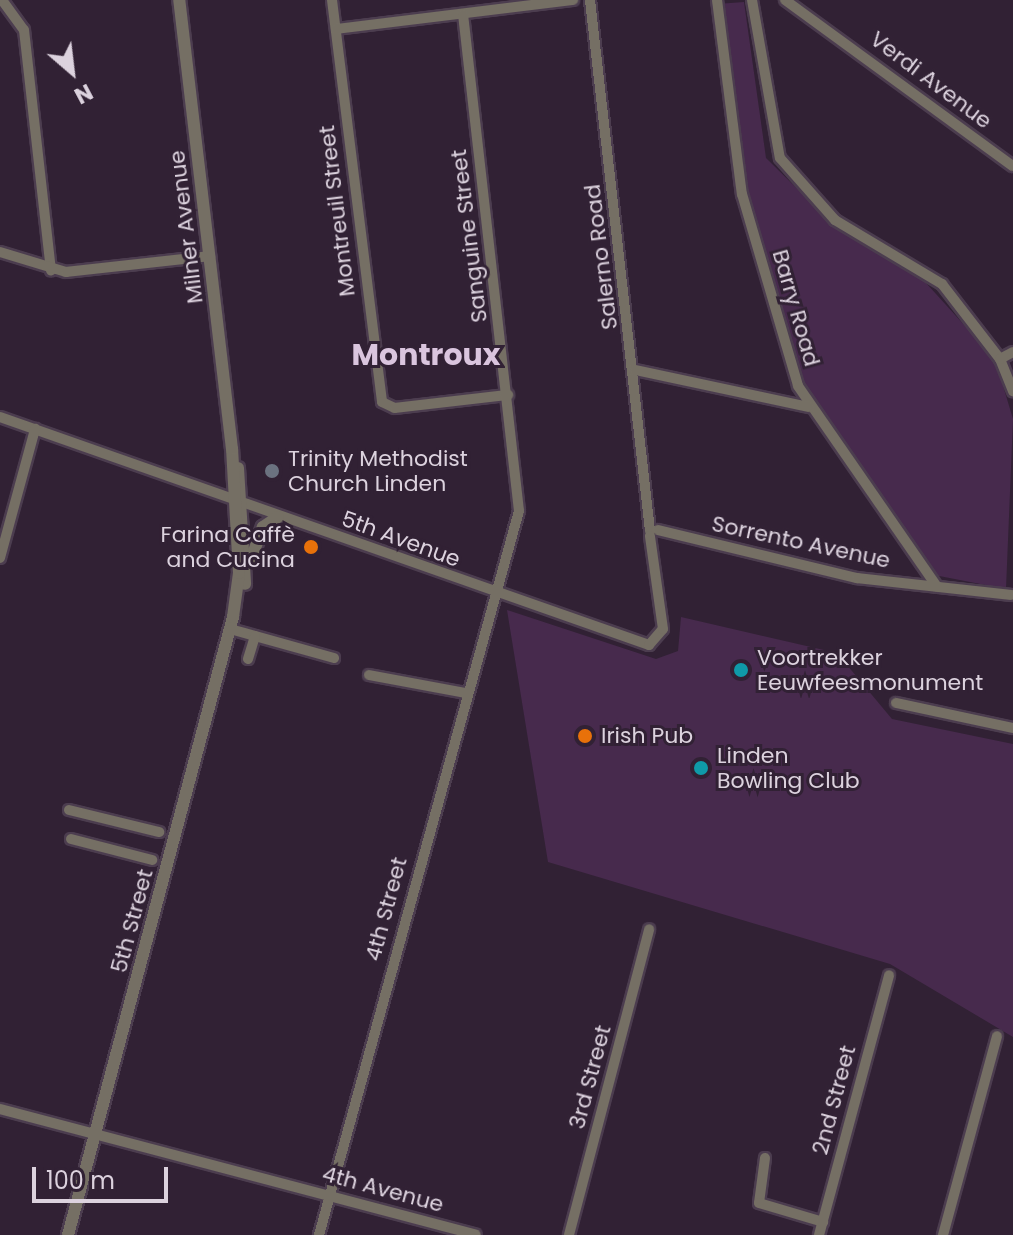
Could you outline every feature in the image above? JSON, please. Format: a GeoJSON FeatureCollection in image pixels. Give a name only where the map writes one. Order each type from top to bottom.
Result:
{"type":"FeatureCollection","features":[{"type":"Feature","properties":{"kind":"street"},"geometry":{"type":"LineString","coordinates":[[2,0],[24,30],[51,270]]}},
{"type":"Feature","properties":{"kind":"street","name":"Milner Avenue"},"geometry":{"type":"LineString","coordinates":[[179,0],[239,502]]}},
{"type":"Feature","properties":{"kind":"street","name":"Montreuil Street"},"geometry":{"type":"LineString","coordinates":[[332,0],[376,377],[382,402],[395,408],[508,395]]}},
{"type":"Feature","properties":{"kind":"street"},"geometry":{"type":"LineString","coordinates":[[336,29],[573,0]]}},
{"type":"Feature","properties":{"kind":"street","name":"Salerno Road"},"geometry":{"type":"LineString","coordinates":[[590,0],[655,533],[663,629],[653,644]]}},
{"type":"Feature","properties":{"kind":"street","name":"Barry Road"},"geometry":{"type":"LineString","coordinates":[[717,0],[742,194],[809,407],[937,587]]}},
{"type":"Feature","properties":{"kind":"street"},"geometry":{"type":"LineString","coordinates":[[752,0],[780,158],[835,220],[942,284],[1000,359],[1013,391]]}},
{"type":"Feature","properties":{"kind":"street","name":"Verdi Avenue"},"geometry":{"type":"LineString","coordinates":[[785,0],[1013,166]]}},
{"type":"Feature","properties":{"kind":"street","name":"Sanguine Street"},"geometry":{"type":"LineString","coordinates":[[463,14],[519,511],[491,592]]}},
{"type":"Feature","properties":{"kind":"street"},"geometry":{"type":"LineString","coordinates":[[0,252],[51,270],[210,256]]}},
{"type":"Feature","properties":{"kind":"street"},"geometry":{"type":"LineString","coordinates":[[1000,359],[1013,352]]}},
{"type":"Feature","properties":{"kind":"street"},"geometry":{"type":"LineString","coordinates":[[635,370],[809,407]]}},
{"type":"Feature","properties":{"kind":"street","name":"5th Avenue"},"geometry":{"type":"LineString","coordinates":[[0,417],[491,592],[653,644]]}},
{"type":"Feature","properties":{"kind":"street"},"geometry":{"type":"LineString","coordinates":[[0,558],[35,429]]}},
{"type":"Feature","properties":{"kind":"street","name":"5th Street"},"geometry":{"type":"LineString","coordinates":[[68,1235],[248,565],[239,502]]}},
{"type":"Feature","properties":{"kind":"street","name":"5th Street"},"geometry":{"type":"LineString","coordinates":[[232,623],[239,562],[239,502]]}},
{"type":"Feature","properties":{"kind":"street"},"geometry":{"type":"LineString","coordinates":[[248,565],[263,527],[278,517]]}},
{"type":"Feature","properties":{"kind":"street","name":"Sorrento Avenue"},"geometry":{"type":"LineString","coordinates":[[655,533],[679,535],[857,578],[1012,593]]}},
{"type":"Feature","properties":{"kind":"street","name":"4th Street"},"geometry":{"type":"LineString","coordinates":[[319,1235],[491,592]]}},
{"type":"Feature","properties":{"kind":"street"},"geometry":{"type":"LineString","coordinates":[[232,623],[255,636],[334,658]]}},
{"type":"Feature","properties":{"kind":"street"},"geometry":{"type":"LineString","coordinates":[[248,659],[255,636]]}},
{"type":"Feature","properties":{"kind":"street"},"geometry":{"type":"LineString","coordinates":[[369,675],[465,693]]}},
{"type":"Feature","properties":{"kind":"street"},"geometry":{"type":"LineString","coordinates":[[896,703],[1013,728]]}},
{"type":"Feature","properties":{"kind":"street"},"geometry":{"type":"LineString","coordinates":[[69,810],[159,832]]}},
{"type":"Feature","properties":{"kind":"street"},"geometry":{"type":"LineString","coordinates":[[71,839],[152,860]]}},
{"type":"Feature","properties":{"kind":"street","name":"3rd Street"},"geometry":{"type":"LineString","coordinates":[[569,1235],[649,929]]}},
{"type":"Feature","properties":{"kind":"street","name":"2nd Street"},"geometry":{"type":"LineString","coordinates":[[819,1235],[889,975]]}},
{"type":"Feature","properties":{"kind":"street"},"geometry":{"type":"LineString","coordinates":[[943,1235],[997,1036]]}},
{"type":"Feature","properties":{"kind":"street","name":"4th Avenue"},"geometry":{"type":"LineString","coordinates":[[0,1109],[476,1235]]}},
{"type":"Feature","properties":{"kind":"street"},"geometry":{"type":"LineString","coordinates":[[765,1158],[759,1203],[823,1222]]}},
{"type":"Feature","properties":{"kind":"shaded area"},"geometry":{"type":"Polygon","coordinates":[[[744,2],[766,158],[832,223],[907,262],[995,359],[1013,419],[1006,589],[929,574],[797,398],[736,182],[717,4],[744,2]]]}},
{"type":"Feature","properties":{"kind":"shaded area"},"geometry":{"type":"Polygon","coordinates":[[[507,610],[656,659],[678,651],[681,617],[837,653],[892,719],[1013,744],[1013,1037],[890,964],[548,862],[507,610]]]}},
{"type":"Feature","properties":{"kind":"place","name":"Trinity Methodist Church Linden"},"geometry":{"type":"Point","coordinates":[272,471]}},
{"type":"Feature","properties":{"kind":"place","name":"Farina Caffè and Cucina"},"geometry":{"type":"Point","coordinates":[311,547]}},
{"type":"Feature","properties":{"kind":"place","name":"Voortrekker Eeuwfeesmonument"},"geometry":{"type":"Point","coordinates":[741,670]}},
{"type":"Feature","properties":{"kind":"place","name":"Irish Pub"},"geometry":{"type":"Point","coordinates":[585,736]}},
{"type":"Feature","properties":{"kind":"place","name":"Linden Bowling Club"},"geometry":{"type":"Point","coordinates":[701,768]}},
{"type":"Feature","properties":{"kind":"district","name":"Montroux"},"geometry":{"type":"Point","coordinates":[426,355]}}]}
